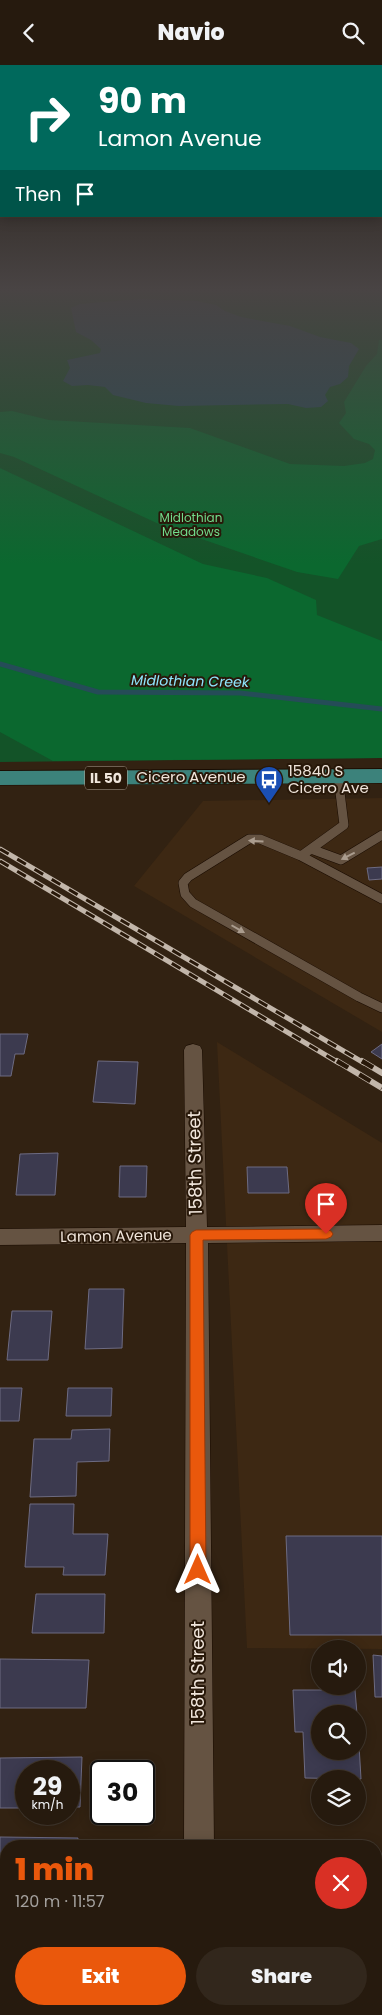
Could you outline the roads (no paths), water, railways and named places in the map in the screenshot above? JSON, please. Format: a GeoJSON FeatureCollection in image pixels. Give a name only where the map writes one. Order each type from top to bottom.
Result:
{"type":"FeatureCollection","features":[{"type":"Feature","properties":{"kind":"main road","name":"Cicero Avenue"},"geometry":{"type":"LineString","coordinates":[[0,778],[382,776]]}},
{"type":"Feature","properties":{"kind":"street","name":"158th Street"},"geometry":{"type":"LineString","coordinates":[[193,1049],[196,1235],[199,1840]]}},
{"type":"Feature","properties":{"kind":"street","name":"Lamon Avenue"},"geometry":{"type":"LineString","coordinates":[[0,1237],[382,1233]]}},
{"type":"Feature","properties":{"kind":"lane"},"geometry":{"type":"LineString","coordinates":[[301,856],[344,825],[338,776]]}},
{"type":"Feature","properties":{"kind":"lane"},"geometry":{"type":"LineString","coordinates":[[311,849],[341,860],[382,835]]}},
{"type":"Feature","properties":{"kind":"lane"},"geometry":{"type":"LineString","coordinates":[[382,899],[301,856],[260,839],[249,839],[188,877],[183,883],[183,890],[188,899],[194,903],[359,997],[382,1007]]}},
{"type":"Feature","properties":{"kind":"water"},"geometry":{"type":"Polygon","coordinates":[[[65,382],[342,382],[330,387],[325,395],[328,401],[321,407],[306,408],[288,404],[179,406],[146,403],[113,395],[105,387],[72,386],[65,382]]]}},
{"type":"Feature","properties":{"kind":"waterway","name":"Midlothian Creek"},"geometry":{"type":"LineString","coordinates":[[0,664],[98,692],[240,693],[382,709]]}},
{"type":"Feature","properties":{"kind":"railway"},"geometry":{"type":"LineString","coordinates":[[0,849],[364,1063]]}},
{"type":"Feature","properties":{"kind":"railway"},"geometry":{"type":"LineString","coordinates":[[0,861],[339,1063]]}},
{"type":"Feature","properties":{"kind":"railway"},"geometry":{"type":"LineString","coordinates":[[337,1061],[382,1088]]}},
{"type":"Feature","properties":{"kind":"railway"},"geometry":{"type":"LineString","coordinates":[[362,1061],[382,1073]]}},
{"type":"Feature","properties":{"kind":"place","name":"15840 S Cicero Ave"},"geometry":{"type":"Point","coordinates":[269,804]}},
{"type":"Feature","properties":{"kind":"park label","name":"Midlothian Meadows"},"geometry":{"type":"Point","coordinates":[191,525]}}]}
